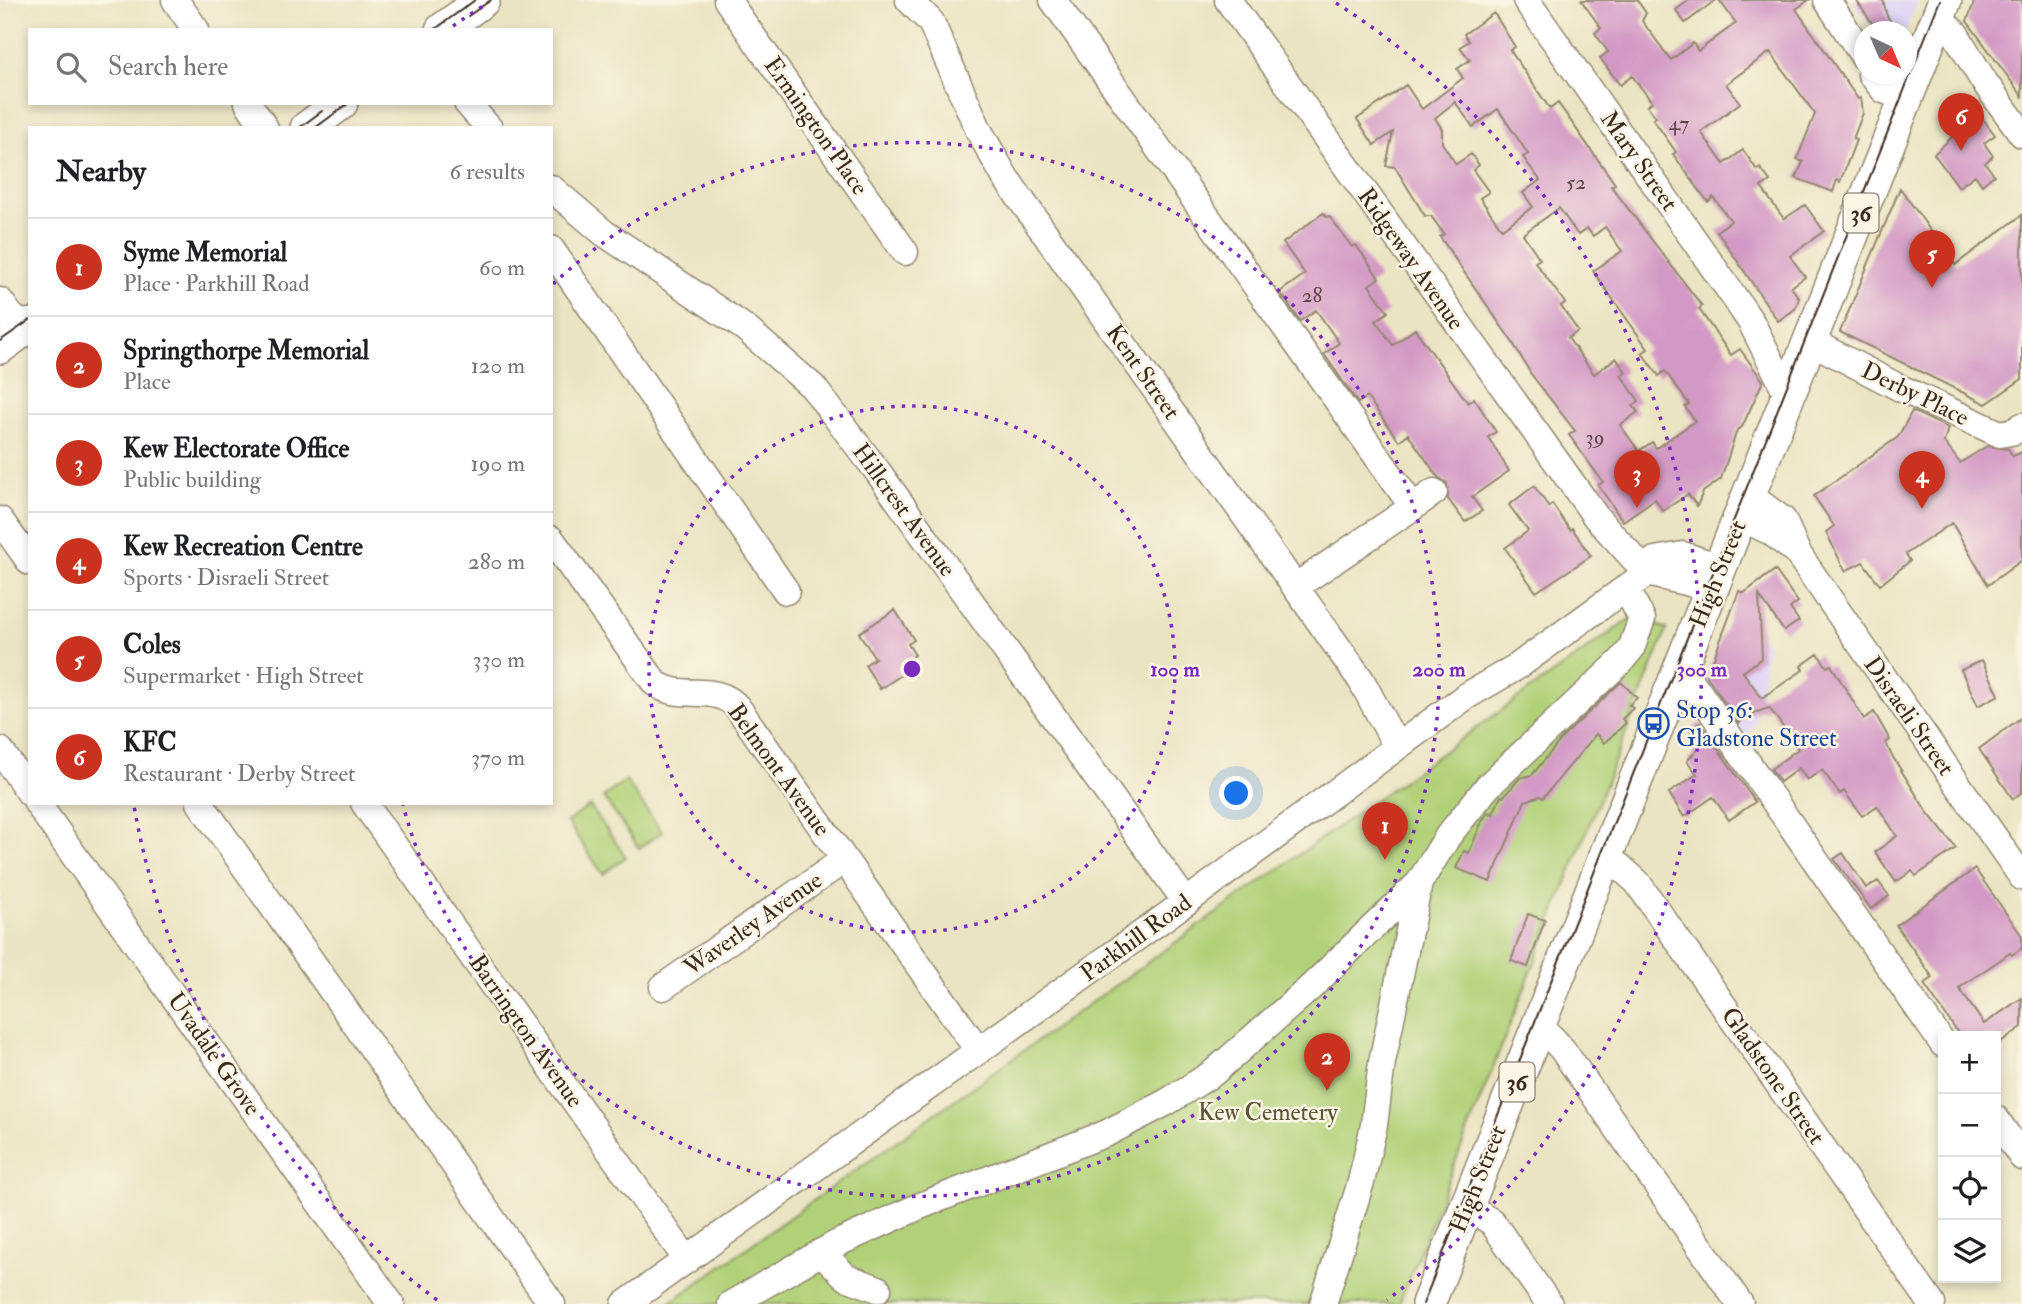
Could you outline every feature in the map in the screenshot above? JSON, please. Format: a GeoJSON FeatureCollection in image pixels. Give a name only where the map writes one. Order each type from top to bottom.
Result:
{"type":"FeatureCollection","features":[{"type":"Feature","properties":{"kind":"main road"},"geometry":{"type":"LineString","coordinates":[[445,28],[483,0]]}},
{"type":"Feature","properties":{"kind":"main road","name":"High Street"},"geometry":{"type":"LineString","coordinates":[[1917,64],[1937,20]]}},
{"type":"Feature","properties":{"kind":"main road","name":"High Street"},"geometry":{"type":"LineString","coordinates":[[1428,1304],[1807,347],[1908,84]]}},
{"type":"Feature","properties":{"kind":"main road"},"geometry":{"type":"LineString","coordinates":[[310,126],[338,105]]}},
{"type":"Feature","properties":{"kind":"main road"},"geometry":{"type":"LineString","coordinates":[[0,347],[28,329]]}},
{"type":"Feature","properties":{"kind":"street","name":"Ermington Place"},"geometry":{"type":"LineString","coordinates":[[727,0],[905,252]]}},
{"type":"Feature","properties":{"kind":"street","name":"Kent Street"},"geometry":{"type":"LineString","coordinates":[[909,0],[928,18],[946,52],[979,131],[1018,197],[1405,741]]}},
{"type":"Feature","properties":{"kind":"street","name":"Kent Street"},"geometry":{"type":"LineString","coordinates":[[923,0],[936,16],[946,52]]}},
{"type":"Feature","properties":{"kind":"street"},"geometry":{"type":"LineString","coordinates":[[1053,0],[1424,499],[1295,587]]}},
{"type":"Feature","properties":{"kind":"street","name":"Ridgeway Avenue"},"geometry":{"type":"LineString","coordinates":[[1228,0],[1596,517],[1635,581],[1642,619],[1631,649],[1488,786],[1447,836],[1419,883]]}},
{"type":"Feature","properties":{"kind":"street","name":"Mary Street"},"geometry":{"type":"LineString","coordinates":[[1526,0],[1751,322],[1788,395]]}},
{"type":"Feature","properties":{"kind":"street"},"geometry":{"type":"LineString","coordinates":[[1826,0],[1854,39]]}},
{"type":"Feature","properties":{"kind":"street"},"geometry":{"type":"LineString","coordinates":[[1937,20],[1955,33],[1983,80],[2022,134]]}},
{"type":"Feature","properties":{"kind":"street"},"geometry":{"type":"LineString","coordinates":[[1879,84],[1884,90],[1903,84]]}},
{"type":"Feature","properties":{"kind":"street"},"geometry":{"type":"LineString","coordinates":[[249,105],[264,126]]}},
{"type":"Feature","properties":{"kind":"street"},"geometry":{"type":"LineString","coordinates":[[469,105],[487,126]]}},
{"type":"Feature","properties":{"kind":"street","name":"Hillcrest Avenue"},"geometry":{"type":"LineString","coordinates":[[553,190],[604,233],[745,328],[813,387],[878,471],[1186,902]]}},
{"type":"Feature","properties":{"kind":"street"},"geometry":{"type":"LineString","coordinates":[[553,252],[786,591]]}},
{"type":"Feature","properties":{"kind":"street"},"geometry":{"type":"LineString","coordinates":[[0,301],[10,316],[28,327]]}},
{"type":"Feature","properties":{"kind":"street","name":"Mary Street"},"geometry":{"type":"LineString","coordinates":[[1751,322],[1776,341],[1807,347]]}},
{"type":"Feature","properties":{"kind":"street","name":"Derby Place"},"geometry":{"type":"LineString","coordinates":[[1807,347],[2000,434],[2022,426]]}},
{"type":"Feature","properties":{"kind":"street","name":"Disraeli Street"},"geometry":{"type":"LineString","coordinates":[[1744,506],[1783,520],[1798,554],[2022,877]]}},
{"type":"Feature","properties":{"kind":"street"},"geometry":{"type":"LineString","coordinates":[[0,520],[28,559]]}},
{"type":"Feature","properties":{"kind":"street","name":"Belmont Avenue"},"geometry":{"type":"LineString","coordinates":[[553,541],[655,683],[681,694],[718,693],[732,702],[978,1050]]}},
{"type":"Feature","properties":{"kind":"street","name":"Parkhill Road"},"geometry":{"type":"LineString","coordinates":[[625,1304],[1186,902],[1465,697],[1518,666],[1635,581],[1655,560],[1667,555],[1683,555],[1716,578]]}},
{"type":"Feature","properties":{"kind":"street"},"geometry":{"type":"LineString","coordinates":[[1681,667],[1938,1037]]}},
{"type":"Feature","properties":{"kind":"street"},"geometry":{"type":"LineString","coordinates":[[0,750],[28,790]]}},
{"type":"Feature","properties":{"kind":"street","name":"Uvadale Grove"},"geometry":{"type":"LineString","coordinates":[[38,805],[390,1304]]}},
{"type":"Feature","properties":{"kind":"street"},"geometry":{"type":"LineString","coordinates":[[201,805],[552,1304]]}},
{"type":"Feature","properties":{"kind":"street","name":"Barrington Avenue"},"geometry":{"type":"LineString","coordinates":[[365,805],[687,1259]]}},
{"type":"Feature","properties":{"kind":"street","name":"Gladstone Street"},"geometry":{"type":"LineString","coordinates":[[1604,859],[1619,866],[1637,882],[1932,1304]]}},
{"type":"Feature","properties":{"kind":"street","name":"Waverley Avenue"},"geometry":{"type":"LineString","coordinates":[[663,987],[844,860]]}},
{"type":"Feature","properties":{"kind":"street"},"geometry":{"type":"LineString","coordinates":[[731,1304],[821,1252],[920,1206],[1107,1133],[1190,1088],[1262,1031],[1419,883]]}},
{"type":"Feature","properties":{"kind":"street"},"geometry":{"type":"LineString","coordinates":[[1323,1304],[1361,1182],[1374,1125],[1382,1062],[1419,883]]}},
{"type":"Feature","properties":{"kind":"street"},"geometry":{"type":"LineString","coordinates":[[1537,1030],[1550,1037],[1562,1049],[1740,1304]]}},
{"type":"Feature","properties":{"kind":"street"},"geometry":{"type":"LineString","coordinates":[[2001,1126],[2022,1157]]}},
{"type":"Feature","properties":{"kind":"street"},"geometry":{"type":"LineString","coordinates":[[1467,1207],[1492,1222],[1549,1304]]}},
{"type":"Feature","properties":{"kind":"street"},"geometry":{"type":"LineString","coordinates":[[821,1252],[842,1275],[877,1289]]}},
{"type":"Feature","properties":{"kind":"shaded area"},"geometry":{"type":"Polygon","coordinates":[[[1852,0],[1918,0],[1909,21],[1867,21],[1852,0]]]}},
{"type":"Feature","properties":{"kind":"shaded area"},"geometry":{"type":"Polygon","coordinates":[[[1727,623],[1768,641],[1757,720],[1735,754],[1697,699],[1727,623]]]}},
{"type":"Feature","properties":{"kind":"green space","name":"Kew Cemetery"},"geometry":{"type":"Polygon","coordinates":[[[1631,618],[1642,619],[1667,629],[1399,1304],[668,1304],[1631,618]]]}},
{"type":"Feature","properties":{"kind":"green space"},"geometry":{"type":"Polygon","coordinates":[[[626,781],[662,832],[639,848],[603,797],[626,781]]]}},
{"type":"Feature","properties":{"kind":"green space"},"geometry":{"type":"Polygon","coordinates":[[[590,806],[626,857],[603,874],[567,822],[590,806]]]}},
{"type":"Feature","properties":{"kind":"building"},"geometry":{"type":"Polygon","coordinates":[[[1581,0],[1637,0],[1646,13],[1642,21],[1671,60],[1693,43],[1698,51],[1736,23],[1719,0],[1809,0],[1796,9],[1858,99],[1861,98],[1863,113],[1853,139],[1856,140],[1840,182],[1837,180],[1833,192],[1796,178],[1803,162],[1797,159],[1815,114],[1770,52],[1726,84],[1740,103],[1701,132],[1724,164],[1743,150],[1757,170],[1760,168],[1770,181],[1761,187],[1784,219],[1805,205],[1824,231],[1790,256],[1805,277],[1791,287],[1799,298],[1795,309],[1778,321],[1717,231],[1731,221],[1713,197],[1708,202],[1673,154],[1676,152],[1647,106],[1652,102],[1632,76],[1620,85],[1600,58],[1608,52],[1595,33],[1601,28],[1581,0]]]}},
{"type":"Feature","properties":{"kind":"building"},"geometry":{"type":"Polygon","coordinates":[[[1689,0],[1716,0],[1685,23],[1676,10],[1689,0]]]}},
{"type":"Feature","properties":{"kind":"building"},"geometry":{"type":"Polygon","coordinates":[[[1856,0],[1883,0],[1890,21],[1870,21],[1856,0]]]}},
{"type":"Feature","properties":{"kind":"building"},"geometry":{"type":"Polygon","coordinates":[[[1975,0],[2022,0],[2022,96],[1967,21],[1975,0]]]}},
{"type":"Feature","properties":{"kind":"building"},"geometry":{"type":"Polygon","coordinates":[[[1494,13],[1515,47],[1510,50],[1550,109],[1558,103],[1615,184],[1611,186],[1702,306],[1699,309],[1731,355],[1740,349],[1763,381],[1742,427],[1737,430],[1721,479],[1703,492],[1697,506],[1688,494],[1663,511],[1655,499],[1623,521],[1598,485],[1603,482],[1569,435],[1575,431],[1531,374],[1513,343],[1440,237],[1444,234],[1431,216],[1425,216],[1395,167],[1386,166],[1393,132],[1374,145],[1357,119],[1406,85],[1422,109],[1463,78],[1457,69],[1470,60],[1460,47],[1469,41],[1464,34],[1494,13]],[[1455,102],[1435,118],[1442,129],[1442,143],[1456,164],[1471,154],[1479,165],[1473,170],[1489,192],[1480,198],[1502,229],[1533,207],[1523,193],[1540,180],[1523,157],[1528,154],[1498,109],[1473,127],[1455,102]],[[1559,208],[1523,234],[1540,259],[1535,262],[1565,303],[1561,306],[1578,331],[1568,338],[1594,374],[1616,358],[1626,372],[1621,375],[1639,401],[1633,406],[1638,412],[1620,425],[1639,451],[1652,442],[1656,448],[1695,421],[1685,407],[1689,404],[1665,371],[1659,376],[1642,353],[1648,349],[1593,271],[1622,251],[1605,227],[1593,236],[1587,228],[1578,235],[1559,208]]]}},
{"type":"Feature","properties":{"kind":"building"},"geometry":{"type":"Polygon","coordinates":[[[1980,115],[1995,135],[1984,143],[1993,156],[1985,163],[1994,175],[1982,185],[1975,175],[1959,187],[1934,154],[1953,136],[1947,128],[1959,118],[1965,126],[1980,115]]]}},
{"type":"Feature","properties":{"kind":"building"},"geometry":{"type":"Polygon","coordinates":[[[1900,188],[1955,265],[2022,215],[2022,379],[1986,404],[1840,332],[1900,188]]]}},
{"type":"Feature","properties":{"kind":"building"},"geometry":{"type":"Polygon","coordinates":[[[1323,213],[1329,216],[1352,247],[1356,245],[1379,278],[1369,285],[1388,312],[1376,321],[1393,345],[1415,329],[1468,403],[1474,398],[1496,432],[1488,437],[1509,471],[1472,497],[1482,511],[1465,522],[1448,499],[1447,483],[1438,477],[1408,434],[1399,441],[1367,397],[1358,403],[1324,354],[1339,343],[1316,310],[1300,321],[1280,292],[1305,274],[1283,243],[1323,213]]]}},
{"type":"Feature","properties":{"kind":"building"},"geometry":{"type":"Polygon","coordinates":[[[1912,411],[1948,428],[1944,442],[1960,463],[1987,446],[2008,449],[2013,456],[2022,452],[2022,560],[1988,585],[1952,523],[1906,554],[1910,561],[1880,585],[1863,562],[1845,571],[1826,532],[1834,526],[1814,496],[1898,437],[1912,411]]]}},
{"type":"Feature","properties":{"kind":"building"},"geometry":{"type":"Polygon","coordinates":[[[1534,486],[1549,507],[1552,504],[1570,530],[1572,528],[1591,556],[1536,592],[1505,548],[1528,531],[1509,505],[1534,486]]]}},
{"type":"Feature","properties":{"kind":"building"},"geometry":{"type":"Polygon","coordinates":[[[1775,570],[1798,602],[1790,608],[1799,621],[1784,631],[1759,595],[1762,658],[1743,672],[1762,698],[1803,670],[1801,666],[1818,654],[1827,667],[1831,665],[1864,719],[1874,712],[1890,740],[1886,743],[1891,754],[1927,812],[1956,848],[1916,876],[1912,871],[1896,882],[1875,852],[1897,836],[1877,806],[1862,816],[1844,791],[1840,794],[1822,770],[1807,780],[1799,768],[1780,782],[1771,769],[1798,749],[1779,721],[1769,708],[1742,717],[1739,724],[1707,676],[1739,591],[1744,593],[1775,570]]]}},
{"type":"Feature","properties":{"kind":"building"},"geometry":{"type":"Polygon","coordinates":[[[895,610],[914,640],[908,644],[915,655],[898,666],[903,674],[880,689],[865,665],[875,658],[859,633],[895,610]]]}},
{"type":"Feature","properties":{"kind":"building"},"geometry":{"type":"Polygon","coordinates":[[[1982,660],[1999,695],[1978,706],[1961,670],[1982,660]]]}},
{"type":"Feature","properties":{"kind":"building"},"geometry":{"type":"Polygon","coordinates":[[[1621,682],[1637,698],[1629,705],[1633,708],[1622,719],[1626,723],[1604,743],[1596,734],[1543,798],[1540,796],[1525,801],[1490,882],[1456,868],[1464,851],[1469,853],[1482,821],[1488,812],[1493,814],[1501,796],[1503,797],[1520,778],[1532,775],[1563,737],[1621,682]]]}},
{"type":"Feature","properties":{"kind":"building"},"geometry":{"type":"Polygon","coordinates":[[[2022,717],[2022,792],[2013,799],[1979,749],[2022,717]]]}},
{"type":"Feature","properties":{"kind":"building"},"geometry":{"type":"Polygon","coordinates":[[[1700,723],[1755,802],[1729,820],[1713,797],[1684,817],[1669,793],[1697,774],[1687,761],[1701,745],[1690,730],[1700,723]]]}},
{"type":"Feature","properties":{"kind":"building"},"geometry":{"type":"Polygon","coordinates":[[[1843,853],[1866,888],[1878,881],[1889,896],[1871,909],[1834,859],[1843,853]]]}},
{"type":"Feature","properties":{"kind":"building"},"geometry":{"type":"Polygon","coordinates":[[[1975,869],[2022,936],[2022,948],[2012,955],[2010,953],[1959,988],[1984,1024],[2022,998],[2022,1027],[2001,1042],[2001,1031],[1957,1031],[1924,984],[1933,978],[1896,925],[1975,869]]]}},
{"type":"Feature","properties":{"kind":"building"},"geometry":{"type":"Polygon","coordinates":[[[1528,914],[1545,920],[1528,967],[1511,961],[1528,914]]]}},
{"type":"Feature","properties":{"kind":"tram line"},"geometry":{"type":"LineString","coordinates":[[437,28],[475,0]]}},
{"type":"Feature","properties":{"kind":"tram line"},"geometry":{"type":"LineString","coordinates":[[468,16],[491,0]]}},
{"type":"Feature","properties":{"kind":"tram line"},"geometry":{"type":"LineString","coordinates":[[1423,1304],[1940,0]]}},
{"type":"Feature","properties":{"kind":"tram line"},"geometry":{"type":"LineString","coordinates":[[318,126],[346,105]]}},
{"type":"Feature","properties":{"kind":"tram line"},"geometry":{"type":"LineString","coordinates":[[302,126],[322,111]]}},
{"type":"Feature","properties":{"kind":"tram line"},"geometry":{"type":"LineString","coordinates":[[0,341],[28,321]]}},
{"type":"Feature","properties":{"kind":"place","name":"KFC"},"geometry":{"type":"Point","coordinates":[1961,151]}},
{"type":"Feature","properties":{"kind":"place","name":"Coles"},"geometry":{"type":"Point","coordinates":[1932,288]}},
{"type":"Feature","properties":{"kind":"place","name":"Kew Electorate Office"},"geometry":{"type":"Point","coordinates":[1637,508]}},
{"type":"Feature","properties":{"kind":"place","name":"Kew Recreation Centre"},"geometry":{"type":"Point","coordinates":[1922,509]}},
{"type":"Feature","properties":{"kind":"place","name":"Stop 36: Gladstone Street"},"geometry":{"type":"Point","coordinates":[1653,724]}},
{"type":"Feature","properties":{"kind":"place","name":"Syme Memorial"},"geometry":{"type":"Point","coordinates":[1385,860]}},
{"type":"Feature","properties":{"kind":"place","name":"Springthorpe Memorial"},"geometry":{"type":"Point","coordinates":[1327,1091]}}]}
